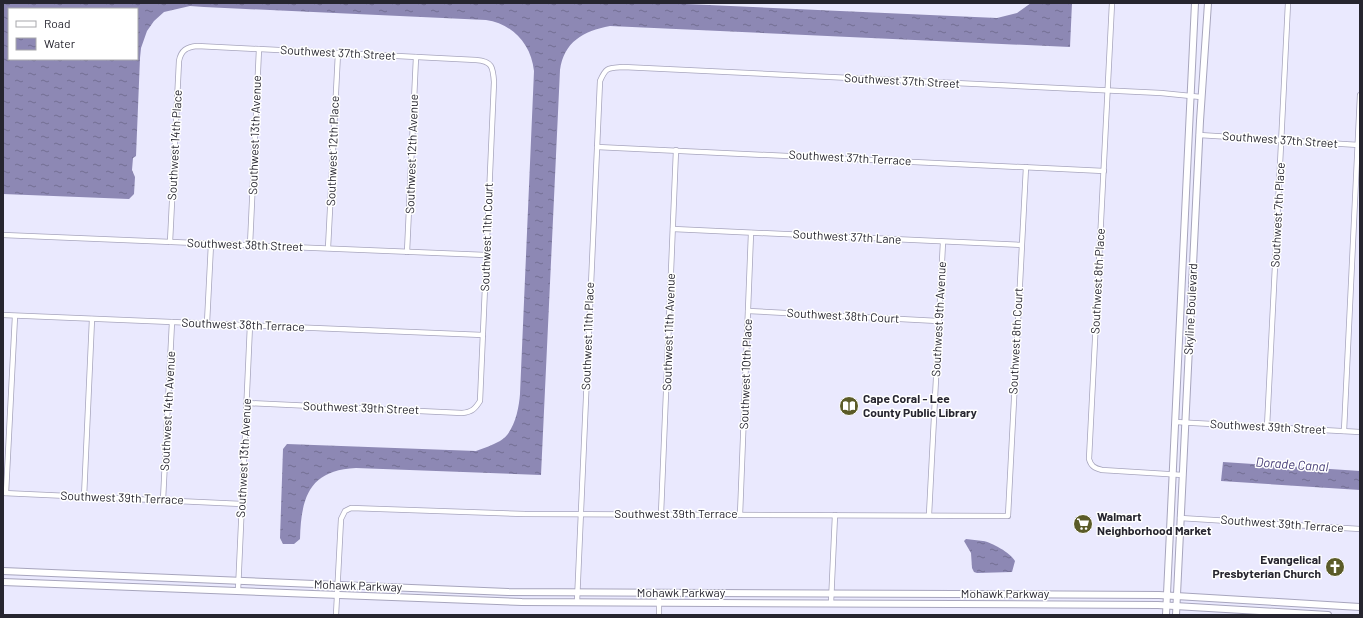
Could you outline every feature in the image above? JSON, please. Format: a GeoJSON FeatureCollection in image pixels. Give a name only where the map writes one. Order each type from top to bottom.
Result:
{"type":"FeatureCollection","features":[{"type":"Feature","properties":{"kind":"street","name":"Southwest 8th Place"},"geometry":{"type":"LineString","coordinates":[[1112,3],[1090,459],[1091,465],[1096,469],[1183,475]]}},
{"type":"Feature","properties":{"kind":"street","name":"Skyline Boulevard"},"geometry":{"type":"LineString","coordinates":[[1166,615],[1195,3]]}},
{"type":"Feature","properties":{"kind":"street","name":"Skyline Boulevard"},"geometry":{"type":"LineString","coordinates":[[1176,615],[1199,135],[1208,3]]}},
{"type":"Feature","properties":{"kind":"street","name":"Southwest 7th Place"},"geometry":{"type":"LineString","coordinates":[[1267,427],[1288,3]]}},
{"type":"Feature","properties":{"kind":"street","name":"Southwest 37th Street"},"geometry":{"type":"LineString","coordinates":[[185,49],[192,46],[197,46],[483,60],[490,64]]}},
{"type":"Feature","properties":{"kind":"street","name":"Southwest 14th Place"},"geometry":{"type":"LineString","coordinates":[[170,242],[180,61],[181,54],[185,49]]}},
{"type":"Feature","properties":{"kind":"street","name":"Southwest 13th Avenue"},"geometry":{"type":"LineString","coordinates":[[250,245],[258,49]]}},
{"type":"Feature","properties":{"kind":"street","name":"Southwest 12th Place"},"geometry":{"type":"LineString","coordinates":[[328,248],[338,53]]}},
{"type":"Feature","properties":{"kind":"street","name":"Southwest 12th Avenue"},"geometry":{"type":"LineString","coordinates":[[407,252],[416,57]]}},
{"type":"Feature","properties":{"kind":"street","name":"Southwest 11th Court"},"geometry":{"type":"LineString","coordinates":[[474,410],[480,401],[494,82],[493,70],[490,64]]}},
{"type":"Feature","properties":{"kind":"street","name":"Southwest 37th Street"},"geometry":{"type":"LineString","coordinates":[[604,71],[610,68],[623,67],[1202,97]]}},
{"type":"Feature","properties":{"kind":"street","name":"Southwest 11th Place"},"geometry":{"type":"LineString","coordinates":[[577,602],[600,81],[604,71]]}},
{"type":"Feature","properties":{"kind":"street"},"geometry":{"type":"LineString","coordinates":[[1344,431],[1359,145],[1360,95]]}},
{"type":"Feature","properties":{"kind":"street","name":"Southwest 37th Street"},"geometry":{"type":"LineString","coordinates":[[1199,135],[1359,145]]}},
{"type":"Feature","properties":{"kind":"street","name":"Southwest 37th Terrace"},"geometry":{"type":"LineString","coordinates":[[597,147],[1104,171]]}},
{"type":"Feature","properties":{"kind":"street","name":"Southwest 11th Avenue"},"geometry":{"type":"LineString","coordinates":[[661,514],[676,150]]}},
{"type":"Feature","properties":{"kind":"street","name":"Southwest 8th Court"},"geometry":{"type":"LineString","coordinates":[[1008,516],[1026,167]]}},
{"type":"Feature","properties":{"kind":"street","name":"Southwest 37th Lane"},"geometry":{"type":"LineString","coordinates":[[673,229],[1021,245]]}},
{"type":"Feature","properties":{"kind":"street","name":"Southwest 10th Place"},"geometry":{"type":"LineString","coordinates":[[740,515],[751,233]]}},
{"type":"Feature","properties":{"kind":"street","name":"Southwest 38th Street"},"geometry":{"type":"LineString","coordinates":[[3,235],[486,255]]}},
{"type":"Feature","properties":{"kind":"street","name":"Southwest 9th Avenue"},"geometry":{"type":"LineString","coordinates":[[929,515],[943,242]]}},
{"type":"Feature","properties":{"kind":"street"},"geometry":{"type":"LineString","coordinates":[[207,323],[211,244]]}},
{"type":"Feature","properties":{"kind":"street","name":"Southwest 38th Court"},"geometry":{"type":"LineString","coordinates":[[748,311],[938,320]]}},
{"type":"Feature","properties":{"kind":"street","name":"Southwest 38th Terrace"},"geometry":{"type":"LineString","coordinates":[[3,315],[483,335]]}},
{"type":"Feature","properties":{"kind":"street"},"geometry":{"type":"LineString","coordinates":[[4,493],[15,316]]}},
{"type":"Feature","properties":{"kind":"street"},"geometry":{"type":"LineString","coordinates":[[84,497],[92,319]]}},
{"type":"Feature","properties":{"kind":"street","name":"Southwest 14th Avenue"},"geometry":{"type":"LineString","coordinates":[[163,500],[172,322]]}},
{"type":"Feature","properties":{"kind":"street","name":"Southwest 13th Avenue"},"geometry":{"type":"LineString","coordinates":[[238,591],[250,325]]}},
{"type":"Feature","properties":{"kind":"street","name":"Southwest 39th Street"},"geometry":{"type":"LineString","coordinates":[[246,403],[462,413],[468,413],[474,410]]}},
{"type":"Feature","properties":{"kind":"street","name":"Southwest 39th Street"},"geometry":{"type":"LineString","coordinates":[[1175,422],[1360,432]]}},
{"type":"Feature","properties":{"kind":"street","name":"Southwest 39th Terrace"},"geometry":{"type":"LineString","coordinates":[[4,493],[242,504]]}},
{"type":"Feature","properties":{"kind":"street","name":"Southwest 39th Terrace"},"geometry":{"type":"LineString","coordinates":[[337,585],[341,519],[345,511],[351,508],[525,514],[1008,516]]}},
{"type":"Feature","properties":{"kind":"street"},"geometry":{"type":"LineString","coordinates":[[831,603],[834,515]]}},
{"type":"Feature","properties":{"kind":"street","name":"Southwest 39th Terrace"},"geometry":{"type":"LineString","coordinates":[[1180,518],[1360,529]]}},
{"type":"Feature","properties":{"kind":"street","name":"Mohawk Parkway"},"geometry":{"type":"LineString","coordinates":[[3,571],[508,592],[1177,595],[1360,607]]}},
{"type":"Feature","properties":{"kind":"street","name":"Mohawk Parkway"},"geometry":{"type":"LineString","coordinates":[[3,582],[489,602],[1166,605],[1328,615]]}},
{"type":"Feature","properties":{"kind":"street"},"geometry":{"type":"LineString","coordinates":[[336,615],[337,585]]}},
{"type":"Feature","properties":{"kind":"street"},"geometry":{"type":"LineString","coordinates":[[659,592],[659,615]]}},
{"type":"Feature","properties":{"kind":"water"},"geometry":{"type":"Polygon","coordinates":[[[3,3],[664,3],[997,18],[1017,13],[1031,3],[1072,3],[1070,47],[610,26],[591,31],[576,39],[566,52],[562,60],[560,70],[541,475],[356,468],[340,470],[328,474],[318,481],[311,489],[306,499],[303,511],[300,539],[294,544],[283,544],[280,538],[283,449],[287,444],[476,451],[500,441],[512,427],[517,413],[520,394],[534,71],[529,52],[525,44],[512,31],[496,22],[486,20],[190,6],[164,12],[154,21],[147,31],[141,48],[136,156],[133,158],[132,170],[135,177],[134,194],[129,199],[3,194],[3,3]]]}},
{"type":"Feature","properties":{"kind":"water"},"geometry":{"type":"Polygon","coordinates":[[[1223,462],[1360,471],[1360,490],[1221,481],[1223,462]]]}},
{"type":"Feature","properties":{"kind":"water"},"geometry":{"type":"Polygon","coordinates":[[[966,539],[987,542],[1005,551],[1015,561],[1012,572],[974,572],[972,568],[971,553],[964,541],[966,539]]]}},
{"type":"Feature","properties":{"kind":"place","name":"Cape Coral - Lee County Public Library"},"geometry":{"type":"Point","coordinates":[849,406]}},
{"type":"Feature","properties":{"kind":"place","name":"Walmart Neighborhood Market"},"geometry":{"type":"Point","coordinates":[1083,524]}},
{"type":"Feature","properties":{"kind":"place","name":"Evangelical Presbyterian Church"},"geometry":{"type":"Point","coordinates":[1335,567]}},
{"type":"Feature","properties":{"kind":"water label","name":"Dorade Canal"},"geometry":{"type":"Point","coordinates":[1292,464]}}]}
